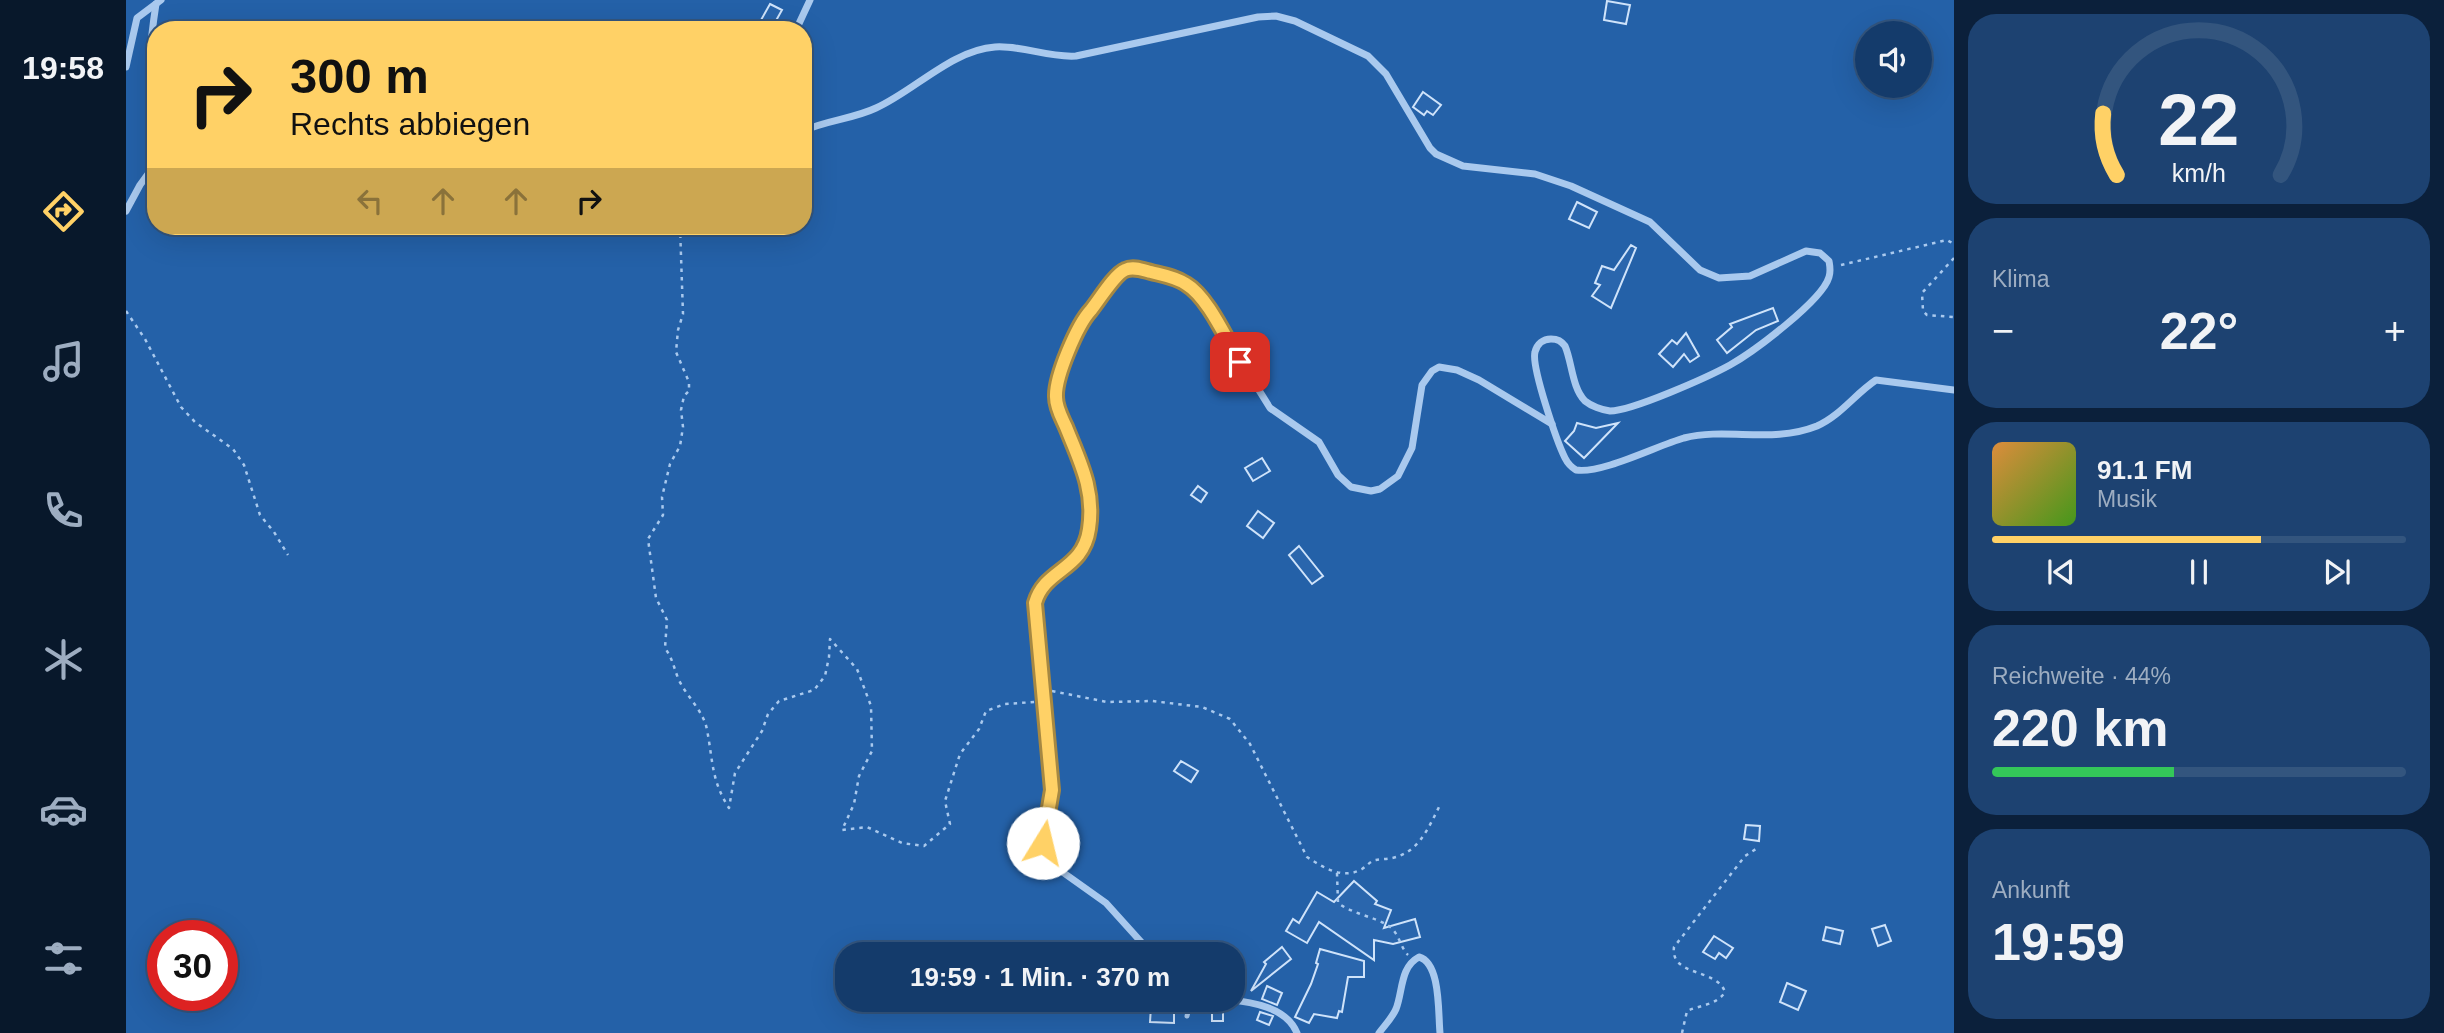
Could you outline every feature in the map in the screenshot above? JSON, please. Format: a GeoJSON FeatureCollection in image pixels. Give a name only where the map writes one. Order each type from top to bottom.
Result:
{"type":"FeatureCollection","features":[{"type":"Feature","properties":{"kind":"street"},"geometry":{"type":"LineString","coordinates":[[800,21],[810,0]]}},
{"type":"Feature","properties":{"kind":"street"},"geometry":{"type":"LineString","coordinates":[[126,67],[137,18],[158,2]]}},
{"type":"Feature","properties":{"kind":"street"},"geometry":{"type":"LineString","coordinates":[[155,21],[158,2]]}},
{"type":"Feature","properties":{"kind":"street"},"geometry":{"type":"LineString","coordinates":[[812,128],[875,109],[950,62],[986,49],[1005,47],[1059,57],[1076,56],[1232,22],[1276,16],[1320,31],[1368,56],[1386,74],[1430,148],[1452,162],[1463,166],[1535,174],[1571,186],[1650,222],[1700,270],[1719,278],[1750,276],[1806,251],[1814,251],[1825,257],[1831,268],[1829,279],[1814,299],[1769,338],[1732,364],[1629,407],[1608,411],[1585,400],[1577,388],[1563,342],[1553,339],[1542,341],[1535,349],[1534,360],[1552,424],[1570,466],[1583,471],[1686,438],[1707,435],[1782,435],[1803,431],[1834,416],[1876,380],[1954,390]]}},
{"type":"Feature","properties":{"kind":"street"},"geometry":{"type":"LineString","coordinates":[[126,211],[147,175]]}},
{"type":"Feature","properties":{"kind":"street"},"geometry":{"type":"LineString","coordinates":[[1141,942],[1106,903],[1054,866],[1045,852],[1044,834],[1052,790],[1035,603],[1045,583],[1073,562],[1085,547],[1092,502],[1087,481],[1059,410],[1056,391],[1082,320],[1119,273],[1133,268],[1178,279],[1194,289],[1270,408],[1319,442],[1338,475],[1351,487],[1371,491],[1380,489],[1398,476],[1412,448],[1422,385],[1432,370],[1439,367],[1457,370],[1479,380],[1552,424]]}},
{"type":"Feature","properties":{"kind":"street"},"geometry":{"type":"LineString","coordinates":[[1379,1033],[1395,1012],[1407,970],[1415,959],[1424,958],[1432,967],[1436,982],[1440,1033]]}},
{"type":"Feature","properties":{"kind":"street"},"geometry":{"type":"LineString","coordinates":[[1245,1001],[1273,1010],[1289,1020],[1297,1033]]}},
{"type":"Feature","properties":{"kind":"lane"},"geometry":{"type":"LineString","coordinates":[[1187,1016],[1188,1012]]}},
{"type":"Feature","properties":{"kind":"path"},"geometry":{"type":"LineString","coordinates":[[680,235],[683,313],[676,352],[689,382],[689,390],[684,396],[681,410],[683,427],[680,446],[670,464],[662,497],[663,515],[648,539],[656,598],[667,620],[665,648],[674,661],[678,678],[707,727],[711,767],[719,792],[729,808],[735,773],[762,731],[768,714],[779,701],[814,690],[824,676],[830,639],[857,669],[871,706],[872,751],[859,776],[854,804],[842,830],[867,827],[902,843],[925,846],[950,824],[945,801],[960,754],[979,729],[986,711],[1006,704],[1044,702]]}},
{"type":"Feature","properties":{"kind":"path"},"geometry":{"type":"LineString","coordinates":[[1831,268],[1947,240],[1954,244]]}},
{"type":"Feature","properties":{"kind":"path"},"geometry":{"type":"LineString","coordinates":[[1954,258],[1922,293],[1923,311],[1927,315],[1954,317]]}},
{"type":"Feature","properties":{"kind":"path"},"geometry":{"type":"LineString","coordinates":[[126,311],[145,339],[181,407],[195,422],[233,449],[244,465],[260,515],[275,532],[288,555]]}},
{"type":"Feature","properties":{"kind":"path"},"geometry":{"type":"LineString","coordinates":[[1042,688],[1107,702],[1152,701],[1202,707],[1230,719],[1250,744],[1307,857],[1344,875],[1361,870],[1373,860],[1395,858],[1412,850],[1427,831],[1438,807]]}},
{"type":"Feature","properties":{"kind":"path"},"geometry":{"type":"LineString","coordinates":[[1682,1033],[1688,1011],[1714,1002],[1725,992],[1723,986],[1714,979],[1678,963],[1673,955],[1674,947],[1745,856],[1759,847]]}},
{"type":"Feature","properties":{"kind":"path"},"geometry":{"type":"LineString","coordinates":[[1338,873],[1338,903],[1347,910],[1389,926],[1395,932],[1402,949],[1415,959]]}},
{"type":"Feature","properties":{"kind":"shaded area"},"geometry":{"type":"Polygon","coordinates":[[[126,0],[1954,0],[1954,1033],[126,1033],[126,0]]]}},
{"type":"Feature","properties":{"kind":"building"},"geometry":{"type":"Polygon","coordinates":[[[1607,1],[1630,5],[1626,24],[1604,20],[1607,1]]]}},
{"type":"Feature","properties":{"kind":"building"},"geometry":{"type":"Polygon","coordinates":[[[770,4],[782,10],[776,21],[761,20],[770,4]]]}},
{"type":"Feature","properties":{"kind":"building"},"geometry":{"type":"Polygon","coordinates":[[[1423,92],[1441,105],[1433,115],[1427,111],[1424,115],[1413,107],[1423,92]]]}},
{"type":"Feature","properties":{"kind":"building"},"geometry":{"type":"Polygon","coordinates":[[[1577,202],[1597,212],[1589,228],[1569,219],[1577,202]]]}},
{"type":"Feature","properties":{"kind":"building"},"geometry":{"type":"Polygon","coordinates":[[[1631,245],[1636,248],[1611,308],[1592,296],[1600,285],[1595,283],[1602,266],[1614,270],[1631,245]]]}},
{"type":"Feature","properties":{"kind":"building"},"geometry":{"type":"Polygon","coordinates":[[[1773,308],[1778,321],[1756,330],[1727,353],[1717,340],[1732,327],[1730,324],[1773,308]]]}},
{"type":"Feature","properties":{"kind":"building"},"geometry":{"type":"Polygon","coordinates":[[[1686,333],[1699,356],[1690,362],[1684,354],[1673,367],[1659,354],[1672,340],[1677,344],[1686,333]]]}},
{"type":"Feature","properties":{"kind":"building"},"geometry":{"type":"Polygon","coordinates":[[[1577,423],[1596,428],[1618,423],[1584,458],[1565,441],[1577,423]]]}},
{"type":"Feature","properties":{"kind":"building"},"geometry":{"type":"Polygon","coordinates":[[[1262,458],[1270,471],[1253,481],[1245,468],[1262,458]]]}},
{"type":"Feature","properties":{"kind":"building"},"geometry":{"type":"Polygon","coordinates":[[[1198,486],[1207,493],[1201,502],[1191,495],[1198,486]]]}},
{"type":"Feature","properties":{"kind":"building"},"geometry":{"type":"Polygon","coordinates":[[[1258,511],[1274,523],[1263,538],[1247,526],[1258,511]]]}},
{"type":"Feature","properties":{"kind":"building"},"geometry":{"type":"Polygon","coordinates":[[[1299,546],[1323,576],[1312,584],[1289,555],[1299,546]]]}},
{"type":"Feature","properties":{"kind":"building"},"geometry":{"type":"Polygon","coordinates":[[[1181,761],[1198,771],[1191,782],[1174,771],[1181,761]]]}},
{"type":"Feature","properties":{"kind":"building"},"geometry":{"type":"Polygon","coordinates":[[[1746,825],[1760,826],[1759,841],[1744,839],[1746,825]]]}},
{"type":"Feature","properties":{"kind":"building"},"geometry":{"type":"Polygon","coordinates":[[[1354,881],[1377,901],[1375,904],[1391,910],[1384,928],[1415,919],[1420,937],[1393,944],[1374,940],[1374,960],[1319,922],[1307,943],[1286,931],[1293,919],[1299,923],[1317,892],[1334,902],[1354,881]]]}},
{"type":"Feature","properties":{"kind":"building"},"geometry":{"type":"Polygon","coordinates":[[[1885,925],[1891,941],[1878,946],[1872,929],[1885,925]]]}},
{"type":"Feature","properties":{"kind":"building"},"geometry":{"type":"Polygon","coordinates":[[[1826,927],[1843,931],[1840,944],[1823,940],[1826,927]]]}},
{"type":"Feature","properties":{"kind":"building"},"geometry":{"type":"Polygon","coordinates":[[[1714,936],[1733,948],[1726,958],[1719,953],[1715,959],[1703,952],[1714,936]]]}},
{"type":"Feature","properties":{"kind":"building"},"geometry":{"type":"Polygon","coordinates":[[[1282,947],[1291,959],[1251,991],[1266,964],[1264,962],[1282,947]]]}},
{"type":"Feature","properties":{"kind":"building"},"geometry":{"type":"Polygon","coordinates":[[[1320,949],[1364,961],[1364,977],[1348,977],[1342,1012],[1339,1011],[1337,1018],[1314,1014],[1309,1023],[1295,1017],[1311,984],[1320,949]]]}},
{"type":"Feature","properties":{"kind":"building"},"geometry":{"type":"Polygon","coordinates":[[[1787,983],[1806,991],[1798,1010],[1780,1002],[1787,983]]]}},
{"type":"Feature","properties":{"kind":"building"},"geometry":{"type":"Polygon","coordinates":[[[1267,986],[1282,993],[1277,1005],[1262,999],[1267,986]]]}},
{"type":"Feature","properties":{"kind":"building"},"geometry":{"type":"Polygon","coordinates":[[[1151,1012],[1174,1012],[1174,1023],[1150,1022],[1151,1012]]]}},
{"type":"Feature","properties":{"kind":"building"},"geometry":{"type":"Polygon","coordinates":[[[1212,1012],[1223,1012],[1223,1021],[1212,1021],[1212,1012]]]}},
{"type":"Feature","properties":{"kind":"building"},"geometry":{"type":"Polygon","coordinates":[[[1260,1012],[1273,1016],[1269,1025],[1257,1020],[1260,1012]]]}},
{"type":"Feature","properties":{"kind":"route"},"geometry":{"type":"LineString","coordinates":[[1043,843],[1052,790],[1035,603],[1045,583],[1082,553],[1090,527],[1092,502],[1087,481],[1056,400],[1059,380],[1075,334],[1082,320],[1119,273],[1133,268],[1178,279],[1194,289],[1240,362]]}}]}
